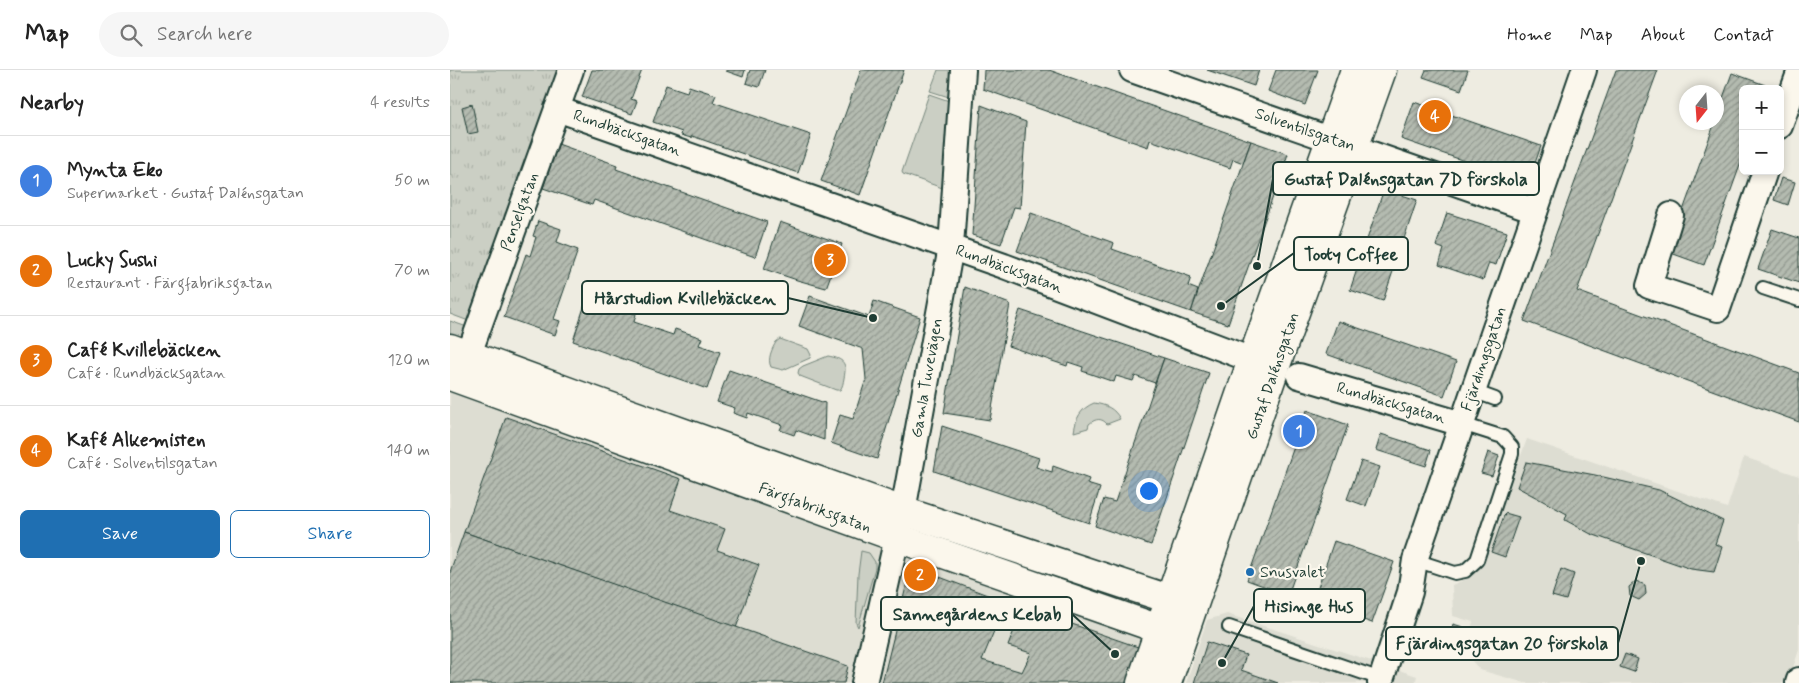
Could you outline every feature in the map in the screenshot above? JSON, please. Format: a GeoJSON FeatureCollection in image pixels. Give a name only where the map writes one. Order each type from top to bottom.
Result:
{"type":"FeatureCollection","features":[{"type":"Feature","properties":{"kind":"street","name":"Penselgatan"},"geometry":{"type":"LineString","coordinates":[[455,362],[571,70]]}},
{"type":"Feature","properties":{"kind":"street","name":"Gamla Tuvevägen"},"geometry":{"type":"LineString","coordinates":[[864,683],[898,538],[951,247],[963,70]]}},
{"type":"Feature","properties":{"kind":"street","name":"Solventilsgatan"},"geometry":{"type":"LineString","coordinates":[[1132,70],[1535,211]]}},
{"type":"Feature","properties":{"kind":"street","name":"Gustaf Dalénsgatan"},"geometry":{"type":"LineString","coordinates":[[1140,683],[1170,633],[1180,604],[1280,370],[1343,144],[1355,70]]}},
{"type":"Feature","properties":{"kind":"street","name":"Gustaf Dalénsgatan"},"geometry":{"type":"LineString","coordinates":[[1343,144],[1382,70]]}},
{"type":"Feature","properties":{"kind":"street","name":"Fjärdingsgatan"},"geometry":{"type":"LineString","coordinates":[[1381,681],[1410,592],[1415,560],[1584,70]]}},
{"type":"Feature","properties":{"kind":"street"},"geometry":{"type":"LineString","coordinates":[[1784,115],[1799,73]]}},
{"type":"Feature","properties":{"kind":"street","name":"Rundbäcksgatan"},"geometry":{"type":"LineString","coordinates":[[557,109],[1027,274],[1280,370],[1462,424]]}},
{"type":"Feature","properties":{"kind":"street"},"geometry":{"type":"LineString","coordinates":[[1671,215],[1649,286],[1718,309],[1764,175]]}},
{"type":"Feature","properties":{"kind":"street","name":"Färgfabriksgatan"},"geometry":{"type":"LineString","coordinates":[[455,362],[575,394],[903,511],[1180,604]]}},
{"type":"Feature","properties":{"kind":"street","name":"Färgfabriksgatan"},"geometry":{"type":"LineString","coordinates":[[455,362],[898,538],[1170,633]]}},
{"type":"Feature","properties":{"kind":"street","name":"Gustaf Dalénsgatan"},"geometry":{"type":"LineString","coordinates":[[1167,683],[1170,633]]}},
{"type":"Feature","properties":{"kind":"lane"},"geometry":{"type":"LineString","coordinates":[[1763,288],[1799,300]]}},
{"type":"Feature","properties":{"kind":"lane"},"geometry":{"type":"LineString","coordinates":[[1473,391],[1496,399]]}},
{"type":"Feature","properties":{"kind":"lane"},"geometry":{"type":"LineString","coordinates":[[1415,560],[1455,573],[1465,571],[1477,560],[1512,454],[1512,446],[1503,437],[1462,424]]}},
{"type":"Feature","properties":{"kind":"lane","name":"Fjärdingsgatan"},"geometry":{"type":"LineString","coordinates":[[1230,627],[1381,681]]}},
{"type":"Feature","properties":{"kind":"shaded area"},"geometry":{"type":"Polygon","coordinates":[[[450,392],[768,507],[1011,591],[1149,636],[1133,683],[450,683],[450,392]]]}},
{"type":"Feature","properties":{"kind":"shaded area"},"geometry":{"type":"Polygon","coordinates":[[[1527,439],[1727,508],[1744,457],[1799,476],[1799,650],[1788,683],[1525,683],[1480,670],[1464,652],[1473,622],[1453,616],[1452,585],[1472,576],[1481,565],[1527,439]]]}},
{"type":"Feature","properties":{"kind":"shaded area"},"geometry":{"type":"Polygon","coordinates":[[[1227,614],[1417,676],[1415,683],[1186,683],[1207,620],[1227,614]]]}},
{"type":"Feature","properties":{"kind":"green space"},"geometry":{"type":"Polygon","coordinates":[[[450,70],[558,70],[474,323],[450,314],[450,70]]]}},
{"type":"Feature","properties":{"kind":"green space"},"geometry":{"type":"Polygon","coordinates":[[[938,70],[956,70],[955,99],[930,91],[938,70]]]}},
{"type":"Feature","properties":{"kind":"green space"},"geometry":{"type":"Polygon","coordinates":[[[929,94],[955,103],[948,190],[902,172],[929,94]]]}},
{"type":"Feature","properties":{"kind":"green space"},"geometry":{"type":"Polygon","coordinates":[[[450,321],[467,327],[464,339],[450,337],[450,321]]]}},
{"type":"Feature","properties":{"kind":"green space"},"geometry":{"type":"Polygon","coordinates":[[[780,339],[808,349],[811,355],[810,358],[783,370],[771,367],[771,354],[776,342],[780,339]]]}},
{"type":"Feature","properties":{"kind":"green space"},"geometry":{"type":"Polygon","coordinates":[[[828,356],[843,362],[845,369],[840,390],[800,376],[798,373],[799,369],[803,366],[828,356]]]}},
{"type":"Feature","properties":{"kind":"green space"},"geometry":{"type":"Polygon","coordinates":[[[1094,403],[1109,408],[1120,419],[1107,424],[1101,420],[1096,420],[1089,424],[1088,428],[1074,432],[1080,414],[1085,408],[1094,403]]]}},
{"type":"Feature","properties":{"kind":"green space"},"geometry":{"type":"Polygon","coordinates":[[[861,551],[869,553],[875,562],[875,568],[858,627],[856,623],[861,551]]]}},
{"type":"Feature","properties":{"kind":"building"},"geometry":{"type":"Polygon","coordinates":[[[592,70],[642,70],[631,99],[637,101],[632,114],[582,97],[592,70]]]}},
{"type":"Feature","properties":{"kind":"building"},"geometry":{"type":"Polygon","coordinates":[[[726,70],[745,70],[743,77],[726,70]]]}},
{"type":"Feature","properties":{"kind":"building"},"geometry":{"type":"Polygon","coordinates":[[[750,70],[765,70],[759,87],[746,83],[750,70]]]}},
{"type":"Feature","properties":{"kind":"building"},"geometry":{"type":"Polygon","coordinates":[[[861,70],[904,70],[860,195],[821,181],[861,70]]]}},
{"type":"Feature","properties":{"kind":"building"},"geometry":{"type":"Polygon","coordinates":[[[984,70],[1049,70],[1251,141],[1243,163],[1233,159],[1230,168],[1150,140],[1148,147],[983,89],[984,70]]]}},
{"type":"Feature","properties":{"kind":"building"},"geometry":{"type":"Polygon","coordinates":[[[1207,70],[1259,70],[1254,86],[1207,70]]]}},
{"type":"Feature","properties":{"kind":"building"},"geometry":{"type":"Polygon","coordinates":[[[1276,70],[1318,70],[1305,105],[1268,91],[1276,70]]]}},
{"type":"Feature","properties":{"kind":"building"},"geometry":{"type":"Polygon","coordinates":[[[1426,70],[1468,70],[1461,90],[1423,77],[1426,70]]]}},
{"type":"Feature","properties":{"kind":"building"},"geometry":{"type":"Polygon","coordinates":[[[1616,70],[1658,70],[1577,291],[1799,373],[1799,422],[1524,321],[1616,70]]]}},
{"type":"Feature","properties":{"kind":"building"},"geometry":{"type":"Polygon","coordinates":[[[1732,73],[1765,85],[1739,85],[1739,168],[1704,265],[1668,252],[1712,130],[1724,130],[1724,95],[1732,73]]]}},
{"type":"Feature","properties":{"kind":"building"},"geometry":{"type":"Polygon","coordinates":[[[666,85],[687,92],[689,86],[716,95],[713,102],[811,135],[798,173],[692,136],[691,138],[681,135],[682,132],[653,122],[666,85]]]}},
{"type":"Feature","properties":{"kind":"building"},"geometry":{"type":"Polygon","coordinates":[[[1414,102],[1541,146],[1528,183],[1401,139],[1414,102]]]}},
{"type":"Feature","properties":{"kind":"building"},"geometry":{"type":"Polygon","coordinates":[[[472,104],[478,132],[468,134],[462,107],[472,104]]]}},
{"type":"Feature","properties":{"kind":"building"},"geometry":{"type":"Polygon","coordinates":[[[981,105],[1026,122],[1020,208],[1014,207],[1001,244],[972,235],[981,105]]]}},
{"type":"Feature","properties":{"kind":"building"},"geometry":{"type":"Polygon","coordinates":[[[1251,141],[1288,154],[1228,324],[1191,312],[1251,141]]]}},
{"type":"Feature","properties":{"kind":"building"},"geometry":{"type":"Polygon","coordinates":[[[558,144],[617,165],[616,169],[767,222],[755,257],[594,200],[592,205],[543,188],[558,144]]]}},
{"type":"Feature","properties":{"kind":"building"},"geometry":{"type":"Polygon","coordinates":[[[1781,178],[1795,182],[1788,205],[1774,200],[1781,178]]]}},
{"type":"Feature","properties":{"kind":"building"},"geometry":{"type":"Polygon","coordinates":[[[1384,189],[1417,200],[1383,301],[1350,290],[1384,189]]]}},
{"type":"Feature","properties":{"kind":"building"},"geometry":{"type":"Polygon","coordinates":[[[1031,213],[1114,243],[1112,249],[1191,277],[1188,286],[1198,290],[1191,312],[1017,251],[1031,213]]]}},
{"type":"Feature","properties":{"kind":"building"},"geometry":{"type":"Polygon","coordinates":[[[1447,213],[1507,232],[1496,265],[1489,263],[1483,280],[1439,265],[1444,249],[1436,246],[1447,213]]]}},
{"type":"Feature","properties":{"kind":"building"},"geometry":{"type":"Polygon","coordinates":[[[538,221],[561,229],[557,242],[578,250],[554,319],[560,321],[555,335],[504,317],[526,254],[530,256],[536,237],[533,236],[538,221]]]}},
{"type":"Feature","properties":{"kind":"building"},"geometry":{"type":"Polygon","coordinates":[[[780,222],[842,244],[826,288],[764,269],[780,222]]]}},
{"type":"Feature","properties":{"kind":"building"},"geometry":{"type":"Polygon","coordinates":[[[1772,229],[1799,238],[1799,283],[1758,269],[1772,229]]]}},
{"type":"Feature","properties":{"kind":"building"},"geometry":{"type":"Polygon","coordinates":[[[965,287],[1010,304],[990,420],[944,413],[965,287]]]}},
{"type":"Feature","properties":{"kind":"building"},"geometry":{"type":"Polygon","coordinates":[[[810,296],[869,317],[874,301],[920,317],[877,459],[831,443],[840,415],[853,419],[866,379],[863,349],[799,326],[810,296]]]}},
{"type":"Feature","properties":{"kind":"building"},"geometry":{"type":"Polygon","coordinates":[[[585,304],[606,311],[609,305],[636,314],[634,322],[673,335],[675,329],[702,338],[699,345],[720,352],[707,389],[573,341],[585,304]]]}},
{"type":"Feature","properties":{"kind":"building"},"geometry":{"type":"Polygon","coordinates":[[[1020,310],[1164,358],[1155,383],[1135,376],[1133,381],[1116,376],[1114,382],[1082,371],[1083,367],[1068,362],[1067,366],[1008,346],[1020,310]]]}},
{"type":"Feature","properties":{"kind":"building"},"geometry":{"type":"Polygon","coordinates":[[[1338,321],[1456,362],[1444,396],[1326,354],[1338,321]]]}},
{"type":"Feature","properties":{"kind":"building"},"geometry":{"type":"Polygon","coordinates":[[[1164,358],[1209,373],[1151,545],[1095,526],[1104,499],[1115,502],[1164,358]]]}},
{"type":"Feature","properties":{"kind":"building"},"geometry":{"type":"Polygon","coordinates":[[[729,370],[825,403],[824,440],[796,430],[794,435],[780,430],[782,425],[748,413],[747,418],[733,413],[735,408],[717,402],[729,370]]]}},
{"type":"Feature","properties":{"kind":"building"},"geometry":{"type":"Polygon","coordinates":[[[1307,410],[1348,425],[1288,595],[1247,580],[1307,410]]]}},
{"type":"Feature","properties":{"kind":"building"},"geometry":{"type":"Polygon","coordinates":[[[506,417],[681,479],[670,510],[725,529],[717,550],[759,565],[736,628],[464,532],[506,417]]]}},
{"type":"Feature","properties":{"kind":"building"},"geometry":{"type":"Polygon","coordinates":[[[942,426],[1039,458],[1036,467],[1052,472],[1053,466],[1089,479],[1087,484],[1100,488],[1089,523],[934,471],[942,426]]]}},
{"type":"Feature","properties":{"kind":"building"},"geometry":{"type":"Polygon","coordinates":[[[1381,434],[1431,450],[1426,466],[1376,450],[1381,434]]]}},
{"type":"Feature","properties":{"kind":"building"},"geometry":{"type":"Polygon","coordinates":[[[1488,452],[1499,456],[1492,476],[1481,473],[1488,452]]]}},
{"type":"Feature","properties":{"kind":"building"},"geometry":{"type":"Polygon","coordinates":[[[1361,461],[1380,467],[1366,506],[1347,499],[1361,461]]]}},
{"type":"Feature","properties":{"kind":"building"},"geometry":{"type":"Polygon","coordinates":[[[1526,462],[1659,490],[1723,521],[1715,544],[1722,547],[1714,572],[1691,569],[1591,534],[1565,520],[1567,514],[1517,487],[1526,462]]]}},
{"type":"Feature","properties":{"kind":"building"},"geometry":{"type":"Polygon","coordinates":[[[1505,513],[1519,517],[1505,557],[1491,552],[1505,513]]]}},
{"type":"Feature","properties":{"kind":"building"},"geometry":{"type":"Polygon","coordinates":[[[464,532],[848,666],[844,683],[450,683],[450,572],[464,532]]]}},
{"type":"Feature","properties":{"kind":"building"},"geometry":{"type":"Polygon","coordinates":[[[1334,541],[1394,562],[1372,623],[1313,602],[1334,541]]]}},
{"type":"Feature","properties":{"kind":"building"},"geometry":{"type":"Polygon","coordinates":[[[1561,569],[1574,574],[1566,600],[1552,596],[1561,569]]]}},
{"type":"Feature","properties":{"kind":"building"},"geometry":{"type":"Polygon","coordinates":[[[921,570],[1006,602],[982,660],[1022,672],[1031,653],[1008,646],[1023,607],[1138,647],[1126,683],[882,683],[909,575],[921,570]]]}},
{"type":"Feature","properties":{"kind":"building"},"geometry":{"type":"Polygon","coordinates":[[[1636,581],[1645,585],[1646,594],[1639,600],[1630,596],[1629,587],[1636,581]]]}},
{"type":"Feature","properties":{"kind":"building"},"geometry":{"type":"Polygon","coordinates":[[[1453,624],[1463,627],[1461,635],[1451,632],[1453,624]]]}},
{"type":"Feature","properties":{"kind":"building"},"geometry":{"type":"Polygon","coordinates":[[[1207,642],[1246,655],[1241,670],[1278,683],[1194,683],[1207,642]]]}},
{"type":"Feature","properties":{"kind":"building"},"geometry":{"type":"Polygon","coordinates":[[[1625,654],[1638,659],[1634,672],[1620,667],[1625,654]]]}},
{"type":"Feature","properties":{"kind":"place","name":"Kafé Alkemisten"},"geometry":{"type":"Point","coordinates":[1435,116]}},
{"type":"Feature","properties":{"kind":"place","name":"Café Kvillebäcken"},"geometry":{"type":"Point","coordinates":[830,260]}},
{"type":"Feature","properties":{"kind":"place","name":"Gustaf Dalénsgatan 7D förskola"},"geometry":{"type":"Point","coordinates":[1257,266]}},
{"type":"Feature","properties":{"kind":"place","name":"Tooty Coffee"},"geometry":{"type":"Point","coordinates":[1221,306]}},
{"type":"Feature","properties":{"kind":"place","name":"Hårstudion Kvillebäcken"},"geometry":{"type":"Point","coordinates":[873,318]}},
{"type":"Feature","properties":{"kind":"place","name":"Mynta Eko"},"geometry":{"type":"Point","coordinates":[1299,431]}},
{"type":"Feature","properties":{"kind":"place","name":"Fjärdingsgatan 20 förskola"},"geometry":{"type":"Point","coordinates":[1641,561]}},
{"type":"Feature","properties":{"kind":"place","name":"Snusvalet"},"geometry":{"type":"Point","coordinates":[1250,572]}},
{"type":"Feature","properties":{"kind":"place","name":"Lucky Sushi"},"geometry":{"type":"Point","coordinates":[920,575]}},
{"type":"Feature","properties":{"kind":"place","name":"Sannegårdens Kebab"},"geometry":{"type":"Point","coordinates":[1115,654]}},
{"type":"Feature","properties":{"kind":"place","name":"Hisinge Hus"},"geometry":{"type":"Point","coordinates":[1222,663]}}]}
